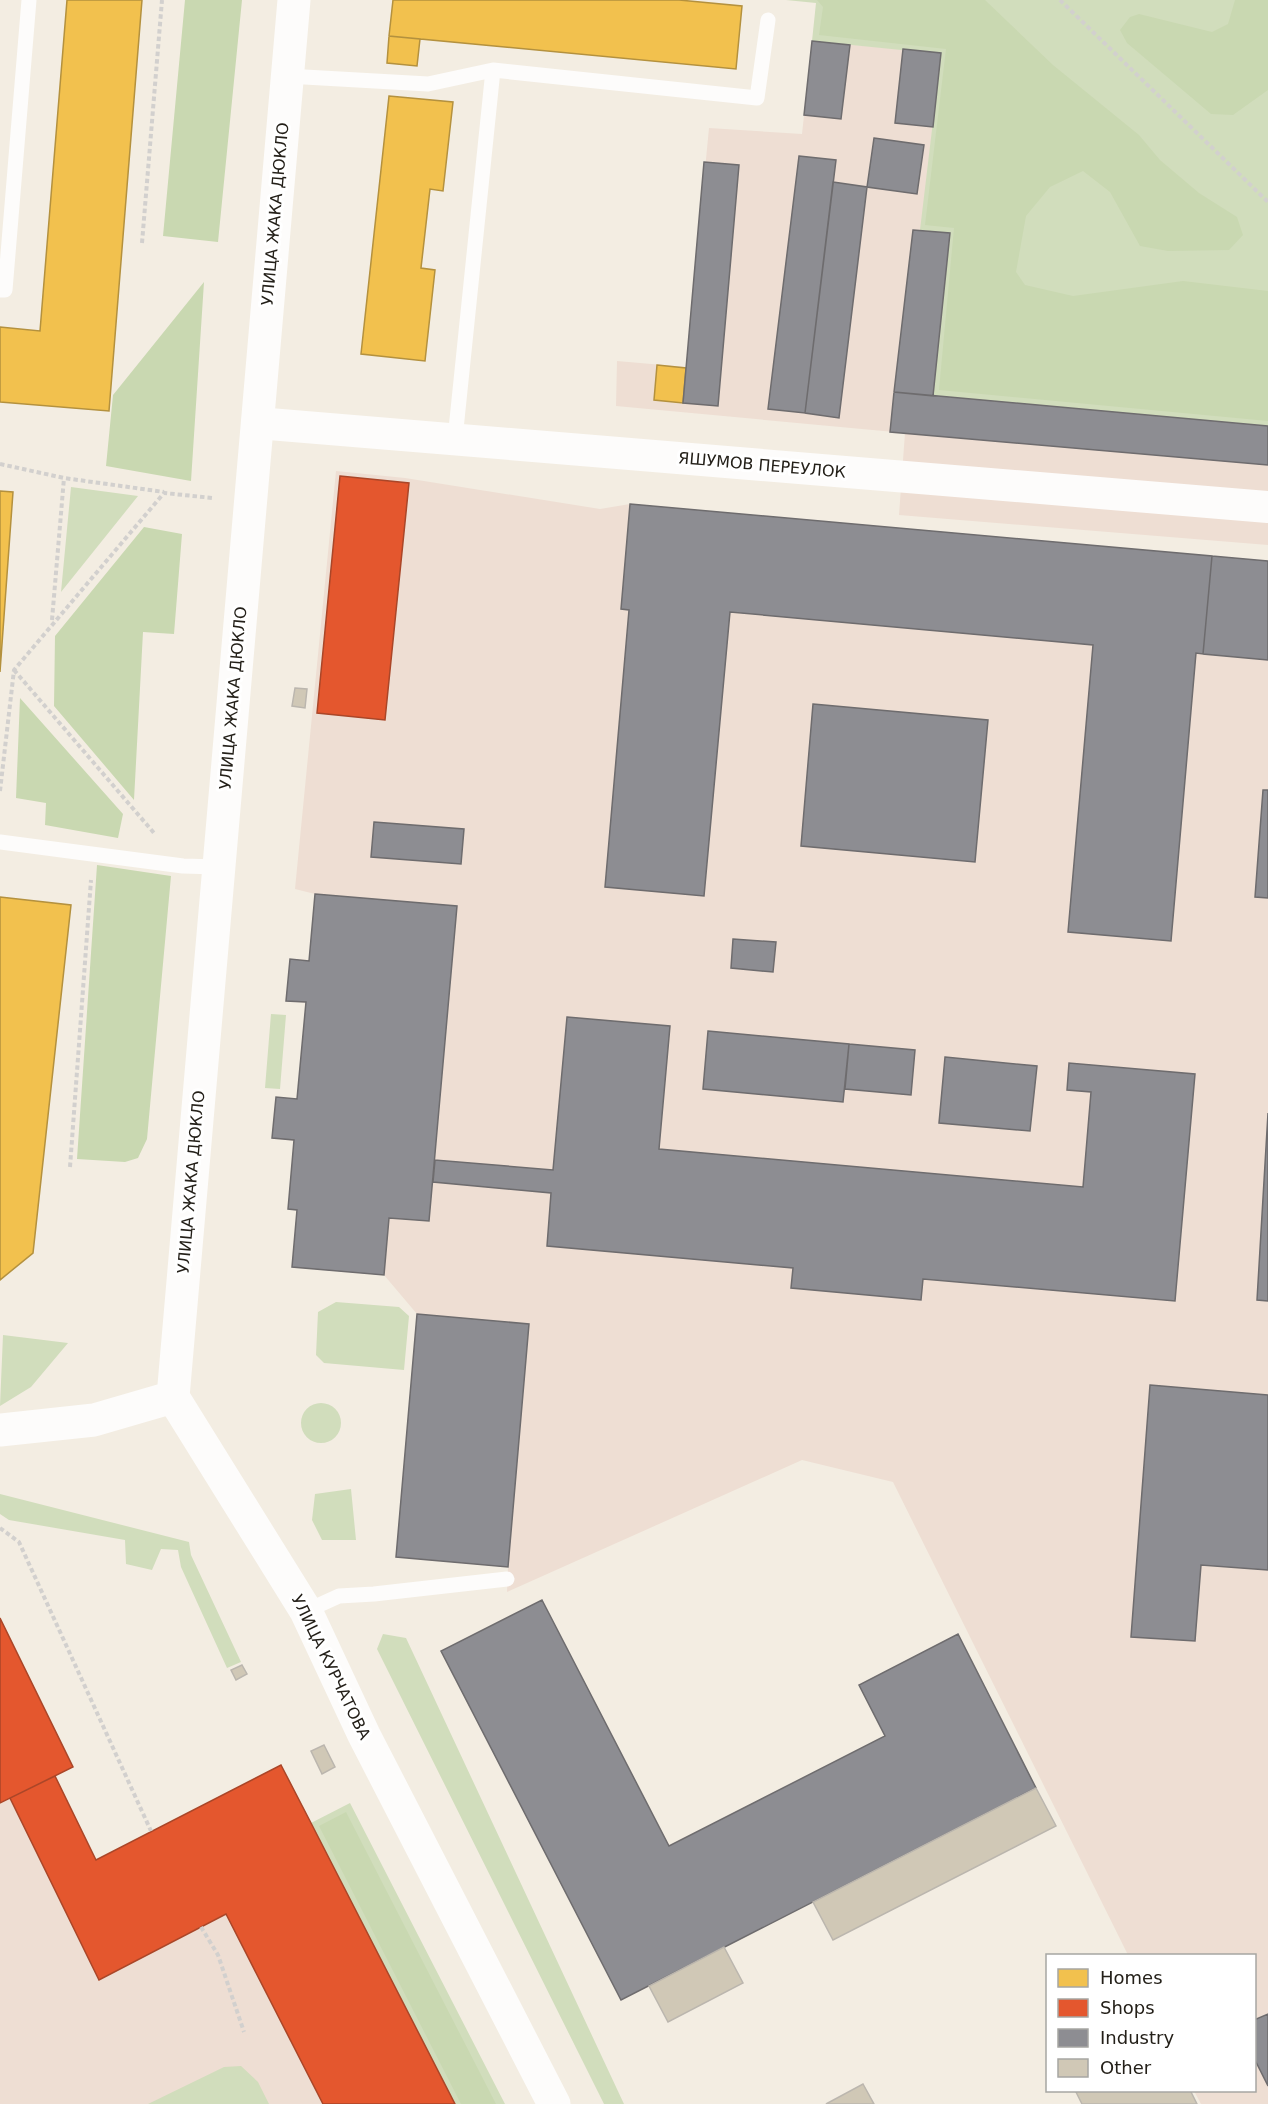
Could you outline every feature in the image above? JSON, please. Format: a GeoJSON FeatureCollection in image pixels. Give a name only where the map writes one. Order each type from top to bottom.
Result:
{"type":"FeatureCollection","features":[{"type":"Feature","properties":{"kind":"street","name":"УЛИЦА ЖАКА ДЮКЛО"},"geometry":{"type":"LineString","coordinates":[[172,1396],[294,0]]}},
{"type":"Feature","properties":{"kind":"street","name":"ЯШУМОВ ПЕРЕУЛОК"},"geometry":{"type":"LineString","coordinates":[[257,423],[1268,507]]}},
{"type":"Feature","properties":{"kind":"street"},"geometry":{"type":"LineString","coordinates":[[0,1431],[94,1420],[172,1396]]}},
{"type":"Feature","properties":{"kind":"street","name":"УЛИЦА КУРЧАТОВА"},"geometry":{"type":"LineString","coordinates":[[172,1396],[306,1611],[364,1735],[554,2104]]}},
{"type":"Feature","properties":{"kind":"lane"},"geometry":{"type":"LineString","coordinates":[[0,290],[5,290],[29,0]]}},
{"type":"Feature","properties":{"kind":"lane"},"geometry":{"type":"LineString","coordinates":[[287,76],[428,84],[493,70],[757,98],[768,20]]}},
{"type":"Feature","properties":{"kind":"lane"},"geometry":{"type":"LineString","coordinates":[[454,439],[493,70]]}},
{"type":"Feature","properties":{"kind":"lane"},"geometry":{"type":"LineString","coordinates":[[0,842],[183,866],[218,867]]}},
{"type":"Feature","properties":{"kind":"lane"},"geometry":{"type":"LineString","coordinates":[[306,1611],[339,1596],[507,1579]]}},
{"type":"Feature","properties":{"kind":"path"},"geometry":{"type":"LineString","coordinates":[[142,243],[162,0]]}},
{"type":"Feature","properties":{"kind":"path"},"geometry":{"type":"LineString","coordinates":[[1060,0],[1268,202]]}},
{"type":"Feature","properties":{"kind":"path"},"geometry":{"type":"LineString","coordinates":[[0,464],[64,478],[250,503]]}},
{"type":"Feature","properties":{"kind":"path"},"geometry":{"type":"LineString","coordinates":[[52,622],[64,478]]}},
{"type":"Feature","properties":{"kind":"path"},"geometry":{"type":"LineString","coordinates":[[0,791],[14,670],[52,622],[164,493]]}},
{"type":"Feature","properties":{"kind":"path"},"geometry":{"type":"LineString","coordinates":[[14,670],[183,866]]}},
{"type":"Feature","properties":{"kind":"path"},"geometry":{"type":"LineString","coordinates":[[70,1167],[93,855]]}},
{"type":"Feature","properties":{"kind":"path"},"geometry":{"type":"LineString","coordinates":[[0,1528],[19,1542],[151,1831]]}},
{"type":"Feature","properties":{"kind":"path"},"geometry":{"type":"LineString","coordinates":[[201,1927],[218,1956],[244,2032]]}},
{"type":"Feature","properties":{"kind":"shaded area"},"geometry":{"type":"Polygon","coordinates":[[[812,41],[941,53],[921,230],[950,233],[933,396],[1268,426],[1268,545],[899,515],[905,433],[616,406],[617,361],[686,367],[709,128],[802,134],[812,41]]]}},
{"type":"Feature","properties":{"kind":"shaded area"},"geometry":{"type":"Polygon","coordinates":[[[336,471],[405,478],[600,509],[630,504],[1268,561],[1268,2104],[1201,2104],[1195,2092],[1256,2092],[1256,1954],[1128,1954],[893,1482],[802,1460],[507,1592],[508,1567],[396,1557],[417,1314],[384,1275],[292,1267],[297,1210],[288,1209],[294,1141],[272,1138],[276,1097],[298,1099],[306,1003],[286,1001],[290,959],[310,960],[315,894],[295,889],[336,471]]]}},
{"type":"Feature","properties":{"kind":"shaded area"},"geometry":{"type":"Polygon","coordinates":[[[0,1618],[73,1767],[55,1776],[96,1860],[281,1765],[455,2104],[0,2104],[0,1618]]]}},
{"type":"Feature","properties":{"kind":"green space"},"geometry":{"type":"Polygon","coordinates":[[[185,0],[242,0],[218,242],[163,236],[185,0]]]}},
{"type":"Feature","properties":{"kind":"green space"},"geometry":{"type":"Polygon","coordinates":[[[786,0],[1268,0],[1268,426],[933,396],[950,233],[920,230],[941,54],[812,41],[816,3],[786,0]]]}},
{"type":"Feature","properties":{"kind":"green space"},"geometry":{"type":"Polygon","coordinates":[[[817,0],[985,0],[1053,65],[1139,135],[1160,160],[1199,193],[1237,217],[1243,235],[1229,250],[1168,251],[1140,246],[1110,192],[1083,171],[1050,187],[1026,216],[1016,272],[1025,285],[1073,296],[1183,281],[1268,291],[1268,421],[939,390],[954,228],[925,225],[946,49],[819,35],[823,7],[817,0]]]}},
{"type":"Feature","properties":{"kind":"green space"},"geometry":{"type":"Polygon","coordinates":[[[1235,0],[1268,0],[1268,90],[1233,115],[1211,114],[1127,43],[1120,30],[1130,17],[1139,14],[1212,32],[1228,24],[1235,0]]]}},
{"type":"Feature","properties":{"kind":"green space"},"geometry":{"type":"Polygon","coordinates":[[[204,282],[191,481],[106,466],[113,395],[204,282]]]}},
{"type":"Feature","properties":{"kind":"green space"},"geometry":{"type":"Polygon","coordinates":[[[71,487],[138,496],[61,592],[71,487]]]}},
{"type":"Feature","properties":{"kind":"green space"},"geometry":{"type":"Polygon","coordinates":[[[144,527],[182,534],[174,634],[143,632],[134,800],[54,706],[55,636],[144,527]]]}},
{"type":"Feature","properties":{"kind":"green space"},"geometry":{"type":"Polygon","coordinates":[[[20,698],[123,814],[118,838],[45,825],[46,803],[16,798],[20,698]]]}},
{"type":"Feature","properties":{"kind":"green space"},"geometry":{"type":"Polygon","coordinates":[[[97,865],[171,876],[147,1139],[138,1158],[125,1162],[77,1159],[97,865]]]}},
{"type":"Feature","properties":{"kind":"green space"},"geometry":{"type":"Polygon","coordinates":[[[271,1014],[286,1015],[280,1089],[265,1088],[271,1014]]]}},
{"type":"Feature","properties":{"kind":"green space"},"geometry":{"type":"Polygon","coordinates":[[[336,1302],[399,1307],[409,1316],[404,1370],[324,1363],[316,1355],[318,1312],[336,1302]]]}},
{"type":"Feature","properties":{"kind":"green space"},"geometry":{"type":"Polygon","coordinates":[[[3,1335],[68,1343],[31,1387],[0,1406],[3,1335]]]}},
{"type":"Feature","properties":{"kind":"green space"},"geometry":{"type":"Polygon","coordinates":[[[321,1403],[329,1404],[335,1409],[340,1415],[340,1431],[335,1437],[329,1442],[321,1443],[313,1442],[307,1437],[302,1431],[301,1423],[302,1415],[307,1409],[313,1404],[321,1403]]]}},
{"type":"Feature","properties":{"kind":"green space"},"geometry":{"type":"Polygon","coordinates":[[[351,1489],[356,1540],[322,1540],[312,1520],[315,1494],[351,1489]]]}},
{"type":"Feature","properties":{"kind":"green space"},"geometry":{"type":"Polygon","coordinates":[[[0,1494],[189,1542],[191,1555],[241,1662],[227,1668],[181,1567],[178,1550],[161,1549],[152,1570],[126,1564],[125,1540],[9,1520],[0,1514],[0,1494]]]}},
{"type":"Feature","properties":{"kind":"green space"},"geometry":{"type":"Polygon","coordinates":[[[383,1634],[406,1638],[624,2104],[604,2104],[377,1649],[383,1634]]]}},
{"type":"Feature","properties":{"kind":"green space"},"geometry":{"type":"Polygon","coordinates":[[[350,1803],[505,2104],[455,2104],[311,1823],[350,1803]]]}},
{"type":"Feature","properties":{"kind":"green space"},"geometry":{"type":"Polygon","coordinates":[[[346,1812],[496,2104],[461,2104],[319,1826],[346,1812]]]}},
{"type":"Feature","properties":{"kind":"green space"},"geometry":{"type":"Polygon","coordinates":[[[241,2066],[258,2082],[269,2104],[148,2104],[224,2067],[241,2066]]]}},
{"type":"Feature","properties":{"kind":"building: Homes"},"geometry":{"type":"Polygon","coordinates":[[[67,0],[142,0],[109,411],[0,402],[0,327],[40,331],[67,0]]]}},
{"type":"Feature","properties":{"kind":"building: Homes"},"geometry":{"type":"Polygon","coordinates":[[[393,0],[679,0],[742,6],[736,69],[389,36],[393,0]]]}},
{"type":"Feature","properties":{"kind":"building: Homes"},"geometry":{"type":"Polygon","coordinates":[[[389,36],[420,39],[417,66],[387,63],[389,36]]]}},
{"type":"Feature","properties":{"kind":"building: Homes"},"geometry":{"type":"Polygon","coordinates":[[[389,96],[453,102],[443,191],[430,189],[421,268],[435,270],[425,361],[361,354],[389,96]]]}},
{"type":"Feature","properties":{"kind":"building: Homes"},"geometry":{"type":"Polygon","coordinates":[[[657,365],[686,368],[683,403],[654,400],[657,365]]]}},
{"type":"Feature","properties":{"kind":"building: Homes"},"geometry":{"type":"Polygon","coordinates":[[[0,491],[13,492],[0,672],[0,491]]]}},
{"type":"Feature","properties":{"kind":"building: Homes"},"geometry":{"type":"Polygon","coordinates":[[[0,897],[71,905],[33,1253],[0,1280],[0,897]]]}},
{"type":"Feature","properties":{"kind":"building: Shops"},"geometry":{"type":"Polygon","coordinates":[[[340,476],[409,483],[385,720],[317,713],[340,476]]]}},
{"type":"Feature","properties":{"kind":"building: Shops"},"geometry":{"type":"Polygon","coordinates":[[[0,1618],[73,1767],[0,1803],[0,1618]]]}},
{"type":"Feature","properties":{"kind":"building: Shops"},"geometry":{"type":"Polygon","coordinates":[[[281,1765],[455,2104],[323,2104],[226,1914],[99,1980],[10,1798],[55,1776],[96,1860],[281,1765]]]}},
{"type":"Feature","properties":{"kind":"building: Industry"},"geometry":{"type":"Polygon","coordinates":[[[812,41],[850,45],[841,119],[804,115],[812,41]]]}},
{"type":"Feature","properties":{"kind":"building: Industry"},"geometry":{"type":"Polygon","coordinates":[[[903,49],[941,53],[933,127],[895,123],[903,49]]]}},
{"type":"Feature","properties":{"kind":"building: Industry"},"geometry":{"type":"Polygon","coordinates":[[[874,138],[924,145],[917,194],[867,187],[874,138]]]}},
{"type":"Feature","properties":{"kind":"building: Industry"},"geometry":{"type":"Polygon","coordinates":[[[799,156],[836,160],[805,413],[768,409],[799,156]]]}},
{"type":"Feature","properties":{"kind":"building: Industry"},"geometry":{"type":"Polygon","coordinates":[[[704,162],[739,165],[718,406],[683,403],[704,162]]]}},
{"type":"Feature","properties":{"kind":"building: Industry"},"geometry":{"type":"Polygon","coordinates":[[[833,182],[867,187],[839,418],[805,413],[833,182]]]}},
{"type":"Feature","properties":{"kind":"building: Industry"},"geometry":{"type":"Polygon","coordinates":[[[913,230],[950,233],[933,396],[894,392],[913,230]]]}},
{"type":"Feature","properties":{"kind":"building: Industry"},"geometry":{"type":"Polygon","coordinates":[[[894,392],[1268,426],[1268,465],[890,432],[894,392]]]}},
{"type":"Feature","properties":{"kind":"building: Industry"},"geometry":{"type":"Polygon","coordinates":[[[630,504],[1212,556],[1203,654],[1196,653],[1171,941],[1068,932],[1093,645],[730,612],[704,896],[605,887],[629,610],[621,609],[630,504]]]}},
{"type":"Feature","properties":{"kind":"building: Industry"},"geometry":{"type":"Polygon","coordinates":[[[1212,556],[1268,561],[1268,660],[1203,654],[1212,556]]]}},
{"type":"Feature","properties":{"kind":"building: Industry"},"geometry":{"type":"Polygon","coordinates":[[[813,704],[988,720],[975,862],[801,846],[813,704]]]}},
{"type":"Feature","properties":{"kind":"building: Industry"},"geometry":{"type":"Polygon","coordinates":[[[1263,790],[1268,790],[1268,898],[1255,897],[1263,790]]]}},
{"type":"Feature","properties":{"kind":"building: Industry"},"geometry":{"type":"Polygon","coordinates":[[[374,822],[464,829],[461,864],[371,857],[374,822]]]}},
{"type":"Feature","properties":{"kind":"building: Industry"},"geometry":{"type":"Polygon","coordinates":[[[315,894],[457,906],[429,1221],[389,1218],[384,1275],[292,1267],[297,1210],[288,1209],[294,1140],[272,1138],[276,1097],[297,1099],[306,1002],[286,1001],[290,959],[309,961],[315,894]]]}},
{"type":"Feature","properties":{"kind":"building: Industry"},"geometry":{"type":"Polygon","coordinates":[[[733,939],[776,942],[773,972],[731,968],[733,939]]]}},
{"type":"Feature","properties":{"kind":"building: Industry"},"geometry":{"type":"Polygon","coordinates":[[[567,1017],[670,1026],[659,1149],[1083,1187],[1091,1092],[1067,1090],[1069,1063],[1195,1074],[1175,1301],[923,1279],[921,1300],[791,1288],[793,1268],[547,1246],[551,1193],[433,1182],[435,1160],[553,1170],[567,1017]]]}},
{"type":"Feature","properties":{"kind":"building: Industry"},"geometry":{"type":"Polygon","coordinates":[[[708,1031],[849,1044],[843,1102],[703,1089],[708,1031]]]}},
{"type":"Feature","properties":{"kind":"building: Industry"},"geometry":{"type":"Polygon","coordinates":[[[849,1044],[915,1050],[911,1095],[845,1089],[849,1044]]]}},
{"type":"Feature","properties":{"kind":"building: Industry"},"geometry":{"type":"Polygon","coordinates":[[[945,1057],[1037,1066],[1030,1131],[939,1123],[945,1057]]]}},
{"type":"Feature","properties":{"kind":"building: Industry"},"geometry":{"type":"Polygon","coordinates":[[[1268,1113],[1268,1301],[1257,1300],[1268,1113]]]}},
{"type":"Feature","properties":{"kind":"building: Industry"},"geometry":{"type":"Polygon","coordinates":[[[417,1314],[529,1324],[508,1567],[396,1557],[417,1314]]]}},
{"type":"Feature","properties":{"kind":"building: Industry"},"geometry":{"type":"Polygon","coordinates":[[[1150,1385],[1268,1395],[1268,1570],[1201,1565],[1195,1641],[1131,1637],[1150,1385]]]}},
{"type":"Feature","properties":{"kind":"building: Industry"},"geometry":{"type":"Polygon","coordinates":[[[542,1600],[669,1846],[885,1736],[859,1685],[958,1634],[1036,1788],[621,2000],[441,1651],[542,1600]]]}},
{"type":"Feature","properties":{"kind":"building: Industry"},"geometry":{"type":"Polygon","coordinates":[[[1268,2014],[1268,2086],[1256,2062],[1256,2019],[1268,2014]]]}},
{"type":"Feature","properties":{"kind":"building: Other"},"geometry":{"type":"Polygon","coordinates":[[[295,688],[307,689],[305,708],[292,706],[295,688]]]}},
{"type":"Feature","properties":{"kind":"building: Other"},"geometry":{"type":"Polygon","coordinates":[[[242,1665],[247,1674],[236,1680],[231,1670],[242,1665]]]}},
{"type":"Feature","properties":{"kind":"building: Other"},"geometry":{"type":"Polygon","coordinates":[[[324,1745],[335,1767],[322,1774],[311,1751],[324,1745]]]}},
{"type":"Feature","properties":{"kind":"building: Other"},"geometry":{"type":"Polygon","coordinates":[[[1036,1788],[1056,1826],[833,1940],[813,1902],[1036,1788]]]}},
{"type":"Feature","properties":{"kind":"building: Other"},"geometry":{"type":"Polygon","coordinates":[[[724,1947],[743,1983],[668,2022],[649,1986],[724,1947]]]}},
{"type":"Feature","properties":{"kind":"building: Other"},"geometry":{"type":"Polygon","coordinates":[[[863,2084],[874,2104],[826,2104],[863,2084]]]}},
{"type":"Feature","properties":{"kind":"building: Other"},"geometry":{"type":"Polygon","coordinates":[[[1076,2092],[1191,2092],[1197,2104],[1082,2104],[1076,2092]]]}}]}
